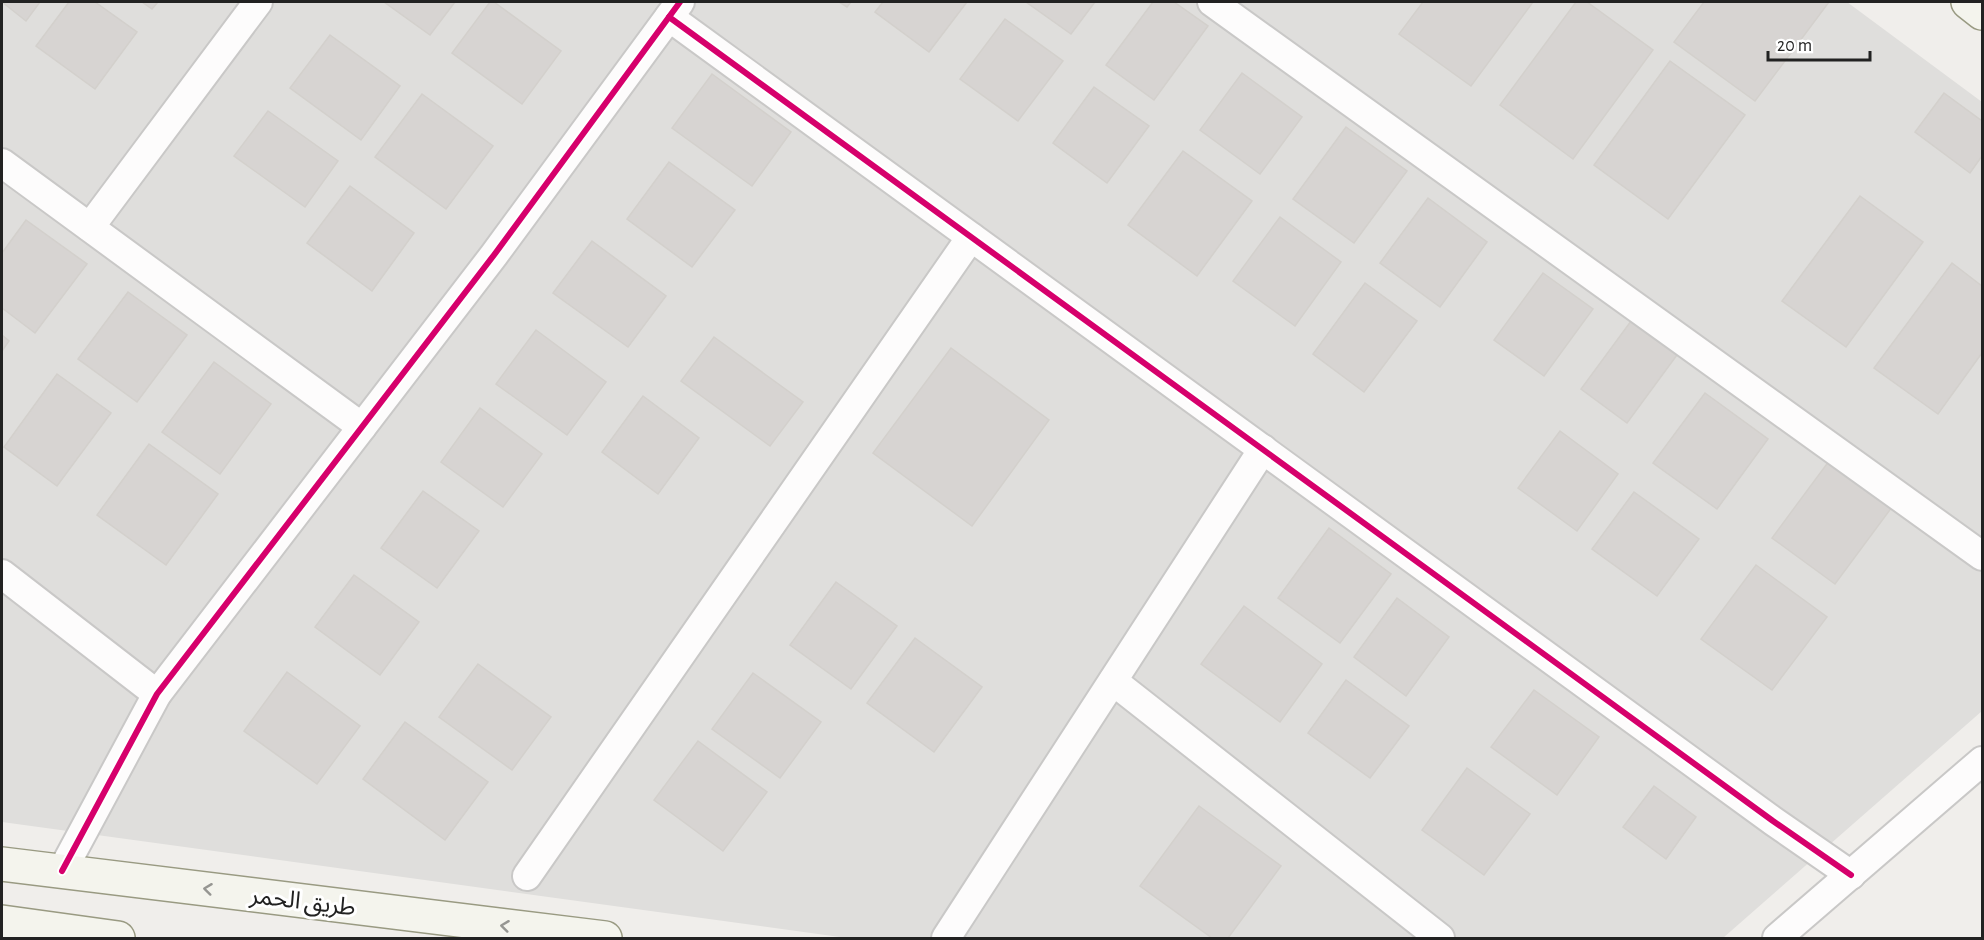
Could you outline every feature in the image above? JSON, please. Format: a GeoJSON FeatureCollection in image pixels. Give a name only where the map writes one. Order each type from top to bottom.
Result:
{"type":"FeatureCollection","features":[{"type":"Feature","properties":{"kind":"street"},"geometry":{"type":"LineString","coordinates":[[90,227],[258,2]]}},
{"type":"Feature","properties":{"kind":"street"},"geometry":{"type":"LineString","coordinates":[[1212,2],[1983,556]]}},
{"type":"Feature","properties":{"kind":"street"},"geometry":{"type":"LineString","coordinates":[[1968,2],[1983,13]]}},
{"type":"Feature","properties":{"kind":"street"},"geometry":{"type":"LineString","coordinates":[[62,871],[157,694],[494,255],[675,9],[971,237],[1754,807],[1851,874]]}},
{"type":"Feature","properties":{"kind":"street"},"geometry":{"type":"LineString","coordinates":[[2,163],[362,427]]}},
{"type":"Feature","properties":{"kind":"street"},"geometry":{"type":"LineString","coordinates":[[528,876],[971,237]]}},
{"type":"Feature","properties":{"kind":"street"},"geometry":{"type":"LineString","coordinates":[[945,939],[1263,449]]}},
{"type":"Feature","properties":{"kind":"street"},"geometry":{"type":"LineString","coordinates":[[2,574],[157,694]]}},
{"type":"Feature","properties":{"kind":"street"},"geometry":{"type":"LineString","coordinates":[[1113,681],[1440,939]]}},
{"type":"Feature","properties":{"kind":"street"},"geometry":{"type":"LineString","coordinates":[[1777,939],[1983,760]]}},
{"type":"Feature","properties":{"kind":"street","name":"طريق الحمر"},"geometry":{"type":"LineString","coordinates":[[2,864],[605,939]]}},
{"type":"Feature","properties":{"kind":"street"},"geometry":{"type":"LineString","coordinates":[[2,922],[118,939]]}},
{"type":"Feature","properties":{"kind":"shaded area"},"geometry":{"type":"Polygon","coordinates":[[[2,2],[1847,2],[1982,102],[1982,711],[1723,938],[847,938],[2,822],[2,2]]]}},
{"type":"Feature","properties":{"kind":"building"},"geometry":{"type":"Polygon","coordinates":[[[2,2],[40,2],[26,21],[2,2]]]}},
{"type":"Feature","properties":{"kind":"building"},"geometry":{"type":"Polygon","coordinates":[[[69,2],[95,2],[137,32],[95,89],[36,46],[69,2]]]}},
{"type":"Feature","properties":{"kind":"building"},"geometry":{"type":"Polygon","coordinates":[[[142,2],[158,2],[152,9],[142,2]]]}},
{"type":"Feature","properties":{"kind":"building"},"geometry":{"type":"Polygon","coordinates":[[[384,2],[455,2],[430,35],[384,2]]]}},
{"type":"Feature","properties":{"kind":"building"},"geometry":{"type":"Polygon","coordinates":[[[490,2],[494,2],[561,51],[522,104],[452,53],[490,2]]]}},
{"type":"Feature","properties":{"kind":"building"},"geometry":{"type":"Polygon","coordinates":[[[839,2],[851,2],[847,7],[839,2]]]}},
{"type":"Feature","properties":{"kind":"building"},"geometry":{"type":"Polygon","coordinates":[[[883,2],[967,2],[929,52],[875,12],[883,2]]]}},
{"type":"Feature","properties":{"kind":"building"},"geometry":{"type":"Polygon","coordinates":[[[1026,2],[1095,2],[1071,34],[1026,2]]]}},
{"type":"Feature","properties":{"kind":"building"},"geometry":{"type":"Polygon","coordinates":[[[1153,2],[1174,2],[1208,26],[1154,100],[1106,65],[1153,2]]]}},
{"type":"Feature","properties":{"kind":"building"},"geometry":{"type":"Polygon","coordinates":[[[1423,2],[1533,2],[1471,86],[1399,34],[1423,2]]]}},
{"type":"Feature","properties":{"kind":"building"},"geometry":{"type":"Polygon","coordinates":[[[1576,2],[1587,2],[1653,50],[1573,159],[1500,105],[1576,2]]]}},
{"type":"Feature","properties":{"kind":"building"},"geometry":{"type":"Polygon","coordinates":[[[1704,2],[1829,2],[1755,101],[1674,42],[1704,2]]]}},
{"type":"Feature","properties":{"kind":"building"},"geometry":{"type":"Polygon","coordinates":[[[1005,19],[1063,61],[1018,121],[960,79],[1005,19]]]}},
{"type":"Feature","properties":{"kind":"building"},"geometry":{"type":"Polygon","coordinates":[[[330,35],[400,86],[361,140],[290,88],[330,35]]]}},
{"type":"Feature","properties":{"kind":"building"},"geometry":{"type":"Polygon","coordinates":[[[1670,61],[1745,115],[1668,219],[1594,165],[1670,61]]]}},
{"type":"Feature","properties":{"kind":"building"},"geometry":{"type":"Polygon","coordinates":[[[1242,73],[1302,117],[1260,174],[1200,130],[1242,73]]]}},
{"type":"Feature","properties":{"kind":"building"},"geometry":{"type":"Polygon","coordinates":[[[712,74],[791,132],[752,186],[672,128],[712,74]]]}},
{"type":"Feature","properties":{"kind":"building"},"geometry":{"type":"Polygon","coordinates":[[[1094,87],[1149,126],[1107,183],[1053,143],[1094,87]]]}},
{"type":"Feature","properties":{"kind":"building"},"geometry":{"type":"Polygon","coordinates":[[[1944,93],[1982,121],[1982,156],[1970,173],[1915,132],[1944,93]]]}},
{"type":"Feature","properties":{"kind":"building"},"geometry":{"type":"Polygon","coordinates":[[[422,94],[493,146],[446,209],[375,157],[422,94]]]}},
{"type":"Feature","properties":{"kind":"building"},"geometry":{"type":"Polygon","coordinates":[[[268,111],[338,161],[305,207],[234,156],[268,111]]]}},
{"type":"Feature","properties":{"kind":"building"},"geometry":{"type":"Polygon","coordinates":[[[1346,127],[1407,171],[1354,243],[1293,199],[1346,127]]]}},
{"type":"Feature","properties":{"kind":"building"},"geometry":{"type":"Polygon","coordinates":[[[1183,151],[1252,201],[1197,276],[1128,225],[1183,151]]]}},
{"type":"Feature","properties":{"kind":"building"},"geometry":{"type":"Polygon","coordinates":[[[669,162],[735,210],[692,267],[627,219],[669,162]]]}},
{"type":"Feature","properties":{"kind":"building"},"geometry":{"type":"Polygon","coordinates":[[[350,186],[414,233],[372,291],[307,243],[350,186]]]}},
{"type":"Feature","properties":{"kind":"building"},"geometry":{"type":"Polygon","coordinates":[[[1860,196],[1923,242],[1846,347],[1782,301],[1860,196]]]}},
{"type":"Feature","properties":{"kind":"building"},"geometry":{"type":"Polygon","coordinates":[[[1428,198],[1487,242],[1440,307],[1380,263],[1428,198]]]}},
{"type":"Feature","properties":{"kind":"building"},"geometry":{"type":"Polygon","coordinates":[[[1280,217],[1341,262],[1295,326],[1233,281],[1280,217]]]}},
{"type":"Feature","properties":{"kind":"building"},"geometry":{"type":"Polygon","coordinates":[[[26,220],[87,264],[35,333],[2,308],[2,253],[26,220]]]}},
{"type":"Feature","properties":{"kind":"building"},"geometry":{"type":"Polygon","coordinates":[[[592,241],[666,296],[628,347],[553,293],[592,241]]]}},
{"type":"Feature","properties":{"kind":"building"},"geometry":{"type":"Polygon","coordinates":[[[1952,263],[1982,286],[1982,353],[1938,414],[1874,368],[1952,263]]]}},
{"type":"Feature","properties":{"kind":"building"},"geometry":{"type":"Polygon","coordinates":[[[1543,273],[1593,309],[1544,376],[1494,340],[1543,273]]]}},
{"type":"Feature","properties":{"kind":"building"},"geometry":{"type":"Polygon","coordinates":[[[1365,283],[1417,321],[1364,392],[1313,354],[1365,283]]]}},
{"type":"Feature","properties":{"kind":"building"},"geometry":{"type":"Polygon","coordinates":[[[128,292],[187,335],[137,402],[78,359],[128,292]]]}},
{"type":"Feature","properties":{"kind":"building"},"geometry":{"type":"Polygon","coordinates":[[[1634,317],[1680,351],[1627,423],[1581,389],[1634,317]]]}},
{"type":"Feature","properties":{"kind":"building"},"geometry":{"type":"Polygon","coordinates":[[[536,330],[606,382],[567,435],[496,384],[536,330]]]}},
{"type":"Feature","properties":{"kind":"building"},"geometry":{"type":"Polygon","coordinates":[[[2,335],[9,341],[2,351],[2,335]]]}},
{"type":"Feature","properties":{"kind":"building"},"geometry":{"type":"Polygon","coordinates":[[[714,337],[803,402],[770,446],[681,381],[714,337]]]}},
{"type":"Feature","properties":{"kind":"building"},"geometry":{"type":"Polygon","coordinates":[[[951,348],[1049,420],[972,526],[873,453],[951,348]]]}},
{"type":"Feature","properties":{"kind":"building"},"geometry":{"type":"Polygon","coordinates":[[[214,362],[271,404],[220,474],[162,432],[214,362]]]}},
{"type":"Feature","properties":{"kind":"building"},"geometry":{"type":"Polygon","coordinates":[[[57,374],[111,413],[57,486],[4,447],[57,374]]]}},
{"type":"Feature","properties":{"kind":"building"},"geometry":{"type":"Polygon","coordinates":[[[1705,393],[1768,439],[1717,509],[1653,463],[1705,393]]]}},
{"type":"Feature","properties":{"kind":"building"},"geometry":{"type":"Polygon","coordinates":[[[643,396],[699,438],[658,494],[602,452],[643,396]]]}},
{"type":"Feature","properties":{"kind":"building"},"geometry":{"type":"Polygon","coordinates":[[[480,408],[542,454],[503,507],[441,462],[480,408]]]}},
{"type":"Feature","properties":{"kind":"building"},"geometry":{"type":"Polygon","coordinates":[[[1560,431],[1618,474],[1577,531],[1518,488],[1560,431]]]}},
{"type":"Feature","properties":{"kind":"building"},"geometry":{"type":"Polygon","coordinates":[[[149,444],[218,494],[166,565],[97,515],[149,444]]]}},
{"type":"Feature","properties":{"kind":"building"},"geometry":{"type":"Polygon","coordinates":[[[1832,457],[1895,503],[1835,584],[1772,538],[1832,457]]]}},
{"type":"Feature","properties":{"kind":"building"},"geometry":{"type":"Polygon","coordinates":[[[423,491],[479,531],[437,588],[381,548],[423,491]]]}},
{"type":"Feature","properties":{"kind":"building"},"geometry":{"type":"Polygon","coordinates":[[[1634,492],[1699,539],[1657,596],[1592,549],[1634,492]]]}},
{"type":"Feature","properties":{"kind":"building"},"geometry":{"type":"Polygon","coordinates":[[[1329,528],[1391,574],[1340,643],[1278,598],[1329,528]]]}},
{"type":"Feature","properties":{"kind":"building"},"geometry":{"type":"Polygon","coordinates":[[[1756,565],[1827,617],[1772,690],[1701,639],[1756,565]]]}},
{"type":"Feature","properties":{"kind":"building"},"geometry":{"type":"Polygon","coordinates":[[[354,575],[419,622],[380,675],[315,627],[354,575]]]}},
{"type":"Feature","properties":{"kind":"building"},"geometry":{"type":"Polygon","coordinates":[[[836,582],[897,626],[851,689],[790,645],[836,582]]]}},
{"type":"Feature","properties":{"kind":"building"},"geometry":{"type":"Polygon","coordinates":[[[1397,598],[1449,637],[1406,696],[1354,657],[1397,598]]]}},
{"type":"Feature","properties":{"kind":"building"},"geometry":{"type":"Polygon","coordinates":[[[1244,606],[1322,664],[1280,722],[1201,664],[1244,606]]]}},
{"type":"Feature","properties":{"kind":"building"},"geometry":{"type":"Polygon","coordinates":[[[915,638],[982,687],[934,752],[867,703],[915,638]]]}},
{"type":"Feature","properties":{"kind":"building"},"geometry":{"type":"Polygon","coordinates":[[[478,664],[551,717],[512,770],[439,717],[478,664]]]}},
{"type":"Feature","properties":{"kind":"building"},"geometry":{"type":"Polygon","coordinates":[[[287,672],[360,726],[317,784],[244,731],[287,672]]]}},
{"type":"Feature","properties":{"kind":"building"},"geometry":{"type":"Polygon","coordinates":[[[753,673],[821,722],[780,778],[712,729],[753,673]]]}},
{"type":"Feature","properties":{"kind":"building"},"geometry":{"type":"Polygon","coordinates":[[[1346,680],[1409,726],[1370,778],[1308,733],[1346,680]]]}},
{"type":"Feature","properties":{"kind":"building"},"geometry":{"type":"Polygon","coordinates":[[[1534,690],[1599,737],[1557,795],[1491,747],[1534,690]]]}},
{"type":"Feature","properties":{"kind":"building"},"geometry":{"type":"Polygon","coordinates":[[[405,722],[488,782],[445,840],[363,779],[405,722]]]}},
{"type":"Feature","properties":{"kind":"building"},"geometry":{"type":"Polygon","coordinates":[[[698,741],[767,792],[723,851],[654,800],[698,741]]]}},
{"type":"Feature","properties":{"kind":"building"},"geometry":{"type":"Polygon","coordinates":[[[1467,768],[1530,814],[1484,875],[1422,830],[1467,768]]]}},
{"type":"Feature","properties":{"kind":"building"},"geometry":{"type":"Polygon","coordinates":[[[1654,786],[1696,817],[1666,859],[1623,827],[1654,786]]]}},
{"type":"Feature","properties":{"kind":"building"},"geometry":{"type":"Polygon","coordinates":[[[1199,806],[1281,866],[1228,938],[1212,938],[1140,886],[1199,806]]]}},
{"type":"Feature","properties":{"kind":"cycle path"},"geometry":{"type":"LineString","coordinates":[[62,871],[157,694],[494,255],[680,2]]}},
{"type":"Feature","properties":{"kind":"cycle path"},"geometry":{"type":"LineString","coordinates":[[669,17],[1773,821],[1851,875]]}}]}
